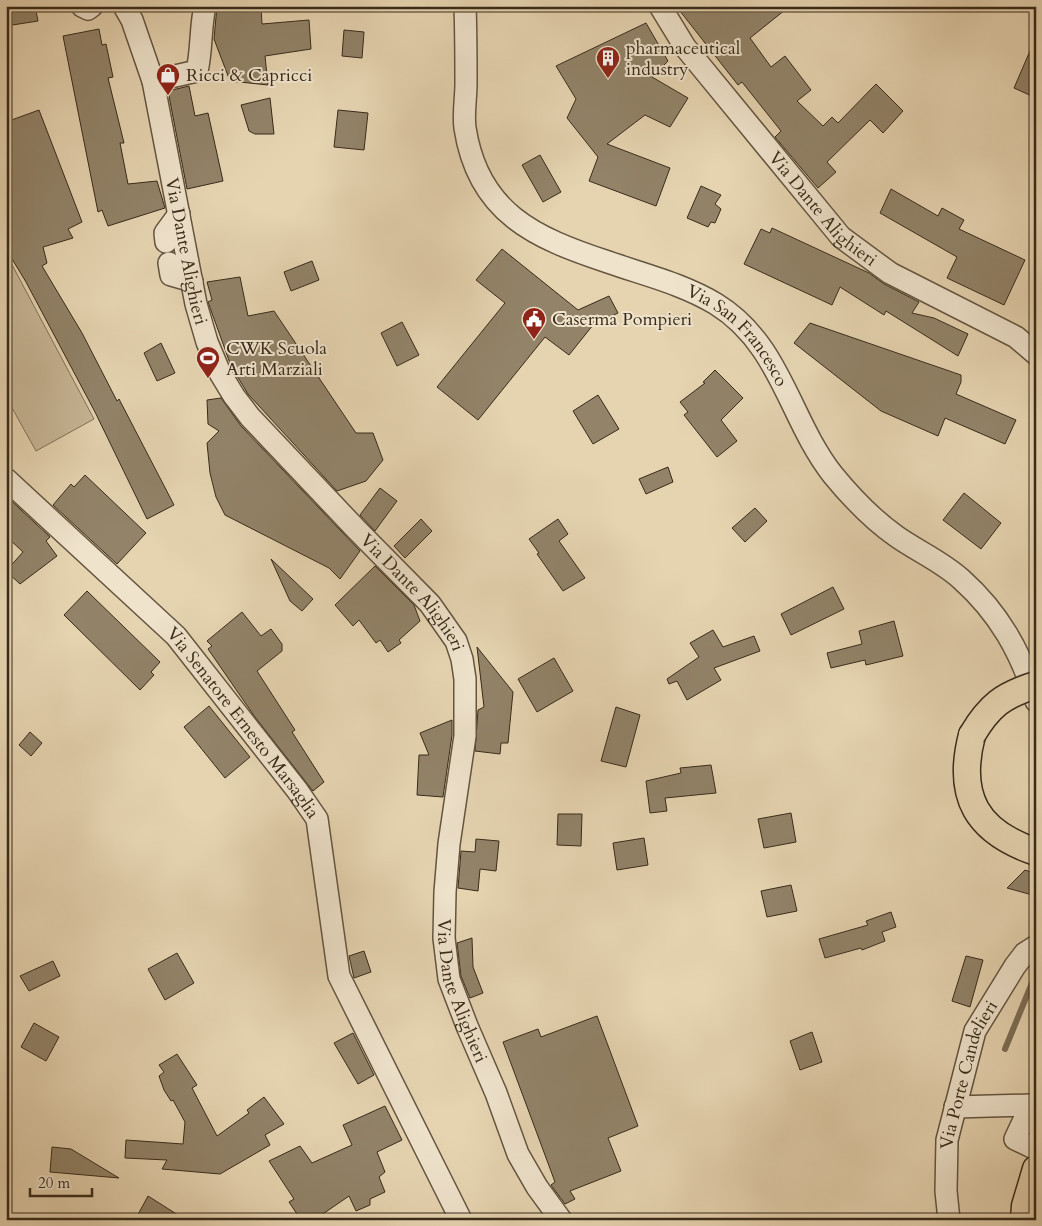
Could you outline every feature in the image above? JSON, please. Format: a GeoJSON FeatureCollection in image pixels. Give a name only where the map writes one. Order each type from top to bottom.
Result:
{"type":"FeatureCollection","features":[{"type":"Feature","properties":{"kind":"main road"},"geometry":{"type":"LineString","coordinates":[[1030,848],[993,832],[981,819],[971,803],[967,776],[968,752],[972,736],[983,717],[996,703],[1016,691],[1036,685]]}},
{"type":"Feature","properties":{"kind":"main road"},"geometry":{"type":"LineString","coordinates":[[1024,1220],[1025,1206],[1036,1169]]}},
{"type":"Feature","properties":{"kind":"street"},"geometry":{"type":"LineString","coordinates":[[82,6],[88,9],[92,6]]}},
{"type":"Feature","properties":{"kind":"street","name":"Via Dante Alighieri"},"geometry":{"type":"LineString","coordinates":[[124,6],[132,20],[153,80],[202,332],[220,373],[250,417],[430,604],[456,641],[464,673],[464,736],[449,844],[445,892],[444,938],[448,979],[466,1026],[496,1093],[518,1154],[537,1187],[561,1220]]}},
{"type":"Feature","properties":{"kind":"street"},"geometry":{"type":"LineString","coordinates":[[153,80],[197,71],[200,57],[200,26],[205,6]]}},
{"type":"Feature","properties":{"kind":"street","name":"Via San Francesco"},"geometry":{"type":"LineString","coordinates":[[465,6],[465,127],[474,162],[488,191],[512,219],[535,234],[563,247],[665,280],[717,305],[755,337],[784,382],[805,428],[832,473],[861,506],[888,529],[959,577],[992,609],[1018,652],[1036,701]]}},
{"type":"Feature","properties":{"kind":"street","name":"Via Dante Alighieri"},"geometry":{"type":"LineString","coordinates":[[660,6],[685,47],[841,237],[890,273],[1016,337],[1036,354]]}},
{"type":"Feature","properties":{"kind":"street"},"geometry":{"type":"LineString","coordinates":[[166,242],[165,233],[179,214]]}},
{"type":"Feature","properties":{"kind":"street"},"geometry":{"type":"LineString","coordinates":[[169,263],[171,274],[192,281]]}},
{"type":"Feature","properties":{"kind":"street","name":"Via Senatore Ernesto Marsaglia"},"geometry":{"type":"LineString","coordinates":[[6,479],[176,636],[297,790],[317,819],[340,976],[461,1220]]}},
{"type":"Feature","properties":{"kind":"street","name":"Via Porte Candelieri"},"geometry":{"type":"LineString","coordinates":[[949,1220],[945,1164],[947,1140],[965,1107],[975,1032],[1015,966],[1026,953],[1036,946]]}},
{"type":"Feature","properties":{"kind":"street"},"geometry":{"type":"LineString","coordinates":[[965,1107],[1031,1105],[1014,1139],[1036,1149]]}},
{"type":"Feature","properties":{"kind":"shaded area"},"geometry":{"type":"Polygon","coordinates":[[[10,261],[94,419],[36,451],[6,397],[6,263],[10,261]]]}},
{"type":"Feature","properties":{"kind":"building"},"geometry":{"type":"Polygon","coordinates":[[[6,6],[35,6],[38,21],[6,26],[6,6]]]}},
{"type":"Feature","properties":{"kind":"building"},"geometry":{"type":"Polygon","coordinates":[[[217,6],[261,6],[262,24],[309,20],[311,49],[265,56],[268,85],[230,81],[214,39],[217,6]]]}},
{"type":"Feature","properties":{"kind":"building"},"geometry":{"type":"Polygon","coordinates":[[[676,6],[790,6],[750,38],[771,67],[785,56],[811,90],[797,101],[823,126],[832,117],[838,123],[876,84],[903,111],[883,133],[870,120],[827,162],[836,172],[818,188],[775,137],[781,131],[742,82],[738,85],[676,6]]]}},
{"type":"Feature","properties":{"kind":"building","name":"pharmaceutical industry"},"geometry":{"type":"Polygon","coordinates":[[[646,23],[668,61],[652,77],[688,98],[670,127],[645,115],[607,144],[670,168],[656,206],[589,181],[598,157],[567,118],[576,99],[556,66],[646,23]]]}},
{"type":"Feature","properties":{"kind":"building"},"geometry":{"type":"Polygon","coordinates":[[[99,29],[102,45],[106,44],[113,77],[108,78],[124,143],[120,143],[128,184],[157,181],[165,208],[108,226],[102,210],[98,212],[63,36],[99,29]]]}},
{"type":"Feature","properties":{"kind":"building"},"geometry":{"type":"Polygon","coordinates":[[[344,30],[364,32],[362,58],[342,56],[344,30]]]}},
{"type":"Feature","properties":{"kind":"building"},"geometry":{"type":"Polygon","coordinates":[[[1036,37],[1036,98],[1014,88],[1036,37]]]}},
{"type":"Feature","properties":{"kind":"building"},"geometry":{"type":"Polygon","coordinates":[[[189,86],[195,116],[208,113],[223,181],[187,189],[168,91],[189,86]]]}},
{"type":"Feature","properties":{"kind":"building"},"geometry":{"type":"Polygon","coordinates":[[[270,98],[274,134],[255,134],[249,131],[241,105],[270,98]]]}},
{"type":"Feature","properties":{"kind":"building"},"geometry":{"type":"Polygon","coordinates":[[[39,110],[82,222],[68,229],[73,238],[43,247],[47,263],[42,266],[82,333],[117,401],[119,399],[174,505],[147,519],[95,412],[26,282],[6,249],[6,122],[39,110]]]}},
{"type":"Feature","properties":{"kind":"building"},"geometry":{"type":"Polygon","coordinates":[[[338,110],[368,113],[364,150],[334,147],[338,110]]]}},
{"type":"Feature","properties":{"kind":"building"},"geometry":{"type":"Polygon","coordinates":[[[540,155],[561,192],[543,202],[522,165],[540,155]]]}},
{"type":"Feature","properties":{"kind":"building"},"geometry":{"type":"Polygon","coordinates":[[[701,186],[721,195],[715,204],[721,209],[715,223],[711,222],[708,227],[687,218],[701,186]]]}},
{"type":"Feature","properties":{"kind":"building"},"geometry":{"type":"Polygon","coordinates":[[[891,189],[938,216],[942,208],[964,220],[959,229],[1025,260],[1004,305],[947,278],[957,257],[880,213],[891,189]]]}},
{"type":"Feature","properties":{"kind":"building"},"geometry":{"type":"Polygon","coordinates":[[[772,228],[869,273],[884,284],[919,302],[912,313],[934,318],[968,334],[958,356],[886,311],[884,315],[840,287],[832,305],[744,264],[761,229],[770,233],[772,228]]]}},
{"type":"Feature","properties":{"kind":"building"},"geometry":{"type":"Polygon","coordinates":[[[502,249],[578,310],[609,296],[618,313],[593,325],[569,355],[545,337],[478,420],[437,387],[505,303],[476,280],[502,249]]]}},
{"type":"Feature","properties":{"kind":"building"},"geometry":{"type":"Polygon","coordinates":[[[312,261],[319,280],[291,291],[284,272],[312,261]]]}},
{"type":"Feature","properties":{"kind":"building"},"geometry":{"type":"Polygon","coordinates":[[[240,277],[248,316],[274,311],[356,433],[373,433],[383,460],[366,481],[337,491],[248,394],[231,366],[208,302],[212,300],[207,282],[240,277]]]}},
{"type":"Feature","properties":{"kind":"building"},"geometry":{"type":"Polygon","coordinates":[[[402,322],[419,355],[397,366],[381,333],[402,322]]]}},
{"type":"Feature","properties":{"kind":"building"},"geometry":{"type":"Polygon","coordinates":[[[810,323],[961,375],[961,382],[956,394],[1016,420],[1005,444],[945,418],[938,436],[881,411],[794,343],[810,323]]]}},
{"type":"Feature","properties":{"kind":"building"},"geometry":{"type":"Polygon","coordinates":[[[161,343],[175,373],[157,381],[144,353],[161,343]]]}},
{"type":"Feature","properties":{"kind":"building"},"geometry":{"type":"Polygon","coordinates":[[[715,370],[743,398],[721,420],[737,441],[717,457],[684,415],[688,412],[680,402],[705,383],[703,382],[715,370]]]}},
{"type":"Feature","properties":{"kind":"building"},"geometry":{"type":"Polygon","coordinates":[[[598,395],[619,429],[593,444],[573,411],[598,395]]]}},
{"type":"Feature","properties":{"kind":"building"},"geometry":{"type":"Polygon","coordinates":[[[221,398],[241,426],[360,551],[340,579],[329,568],[225,515],[216,497],[210,473],[207,443],[219,431],[208,424],[207,400],[221,398]]]}},
{"type":"Feature","properties":{"kind":"building"},"geometry":{"type":"Polygon","coordinates":[[[668,467],[673,482],[646,494],[639,479],[668,467]]]}},
{"type":"Feature","properties":{"kind":"building"},"geometry":{"type":"Polygon","coordinates":[[[85,475],[146,533],[117,564],[53,505],[71,484],[74,487],[85,475]]]}},
{"type":"Feature","properties":{"kind":"building"},"geometry":{"type":"Polygon","coordinates":[[[380,488],[397,501],[375,531],[360,515],[380,488]]]}},
{"type":"Feature","properties":{"kind":"building"},"geometry":{"type":"Polygon","coordinates":[[[964,493],[1001,523],[981,549],[943,520],[964,493]]]}},
{"type":"Feature","properties":{"kind":"building"},"geometry":{"type":"Polygon","coordinates":[[[6,496],[50,537],[46,541],[57,556],[20,584],[6,571],[23,552],[6,536],[6,496]]]}},
{"type":"Feature","properties":{"kind":"building"},"geometry":{"type":"Polygon","coordinates":[[[755,508],[767,521],[745,542],[732,528],[755,508]]]}},
{"type":"Feature","properties":{"kind":"building"},"geometry":{"type":"Polygon","coordinates":[[[421,519],[432,531],[405,558],[394,546],[421,519]]]}},
{"type":"Feature","properties":{"kind":"building"},"geometry":{"type":"Polygon","coordinates":[[[558,519],[568,534],[559,541],[585,578],[563,591],[537,554],[539,553],[529,539],[558,519]]]}},
{"type":"Feature","properties":{"kind":"building"},"geometry":{"type":"Polygon","coordinates":[[[271,559],[313,599],[302,611],[290,601],[271,559]]]}},
{"type":"Feature","properties":{"kind":"building"},"geometry":{"type":"Polygon","coordinates":[[[375,566],[414,605],[420,621],[399,640],[401,643],[388,652],[380,640],[376,643],[359,620],[353,626],[335,605],[375,566]]]}},
{"type":"Feature","properties":{"kind":"building"},"geometry":{"type":"Polygon","coordinates":[[[833,587],[844,609],[791,635],[781,614],[833,587]]]}},
{"type":"Feature","properties":{"kind":"building"},"geometry":{"type":"Polygon","coordinates":[[[87,591],[160,662],[151,672],[154,675],[140,690],[64,615],[87,591]]]}},
{"type":"Feature","properties":{"kind":"building"},"geometry":{"type":"Polygon","coordinates":[[[242,612],[261,636],[271,629],[282,644],[282,651],[257,671],[295,730],[292,732],[324,782],[313,791],[255,717],[208,649],[212,646],[207,641],[242,612]]]}},
{"type":"Feature","properties":{"kind":"building"},"geometry":{"type":"Polygon","coordinates":[[[894,621],[903,656],[866,665],[865,660],[831,668],[827,653],[862,644],[859,631],[894,621]]]}},
{"type":"Feature","properties":{"kind":"building"},"geometry":{"type":"Polygon","coordinates":[[[713,630],[723,647],[754,636],[760,651],[714,668],[721,680],[687,700],[677,681],[669,684],[667,679],[699,657],[690,643],[713,630]]]}},
{"type":"Feature","properties":{"kind":"building"},"geometry":{"type":"Polygon","coordinates":[[[477,647],[513,692],[508,743],[501,743],[500,754],[475,751],[478,710],[484,707],[477,647]]]}},
{"type":"Feature","properties":{"kind":"building"},"geometry":{"type":"Polygon","coordinates":[[[554,658],[573,691],[537,712],[518,679],[554,658]]]}},
{"type":"Feature","properties":{"kind":"building"},"geometry":{"type":"Polygon","coordinates":[[[209,706],[250,757],[225,778],[184,727],[209,706]]]}},
{"type":"Feature","properties":{"kind":"building"},"geometry":{"type":"Polygon","coordinates":[[[616,707],[640,715],[626,767],[601,761],[616,707]]]}},
{"type":"Feature","properties":{"kind":"building"},"geometry":{"type":"Polygon","coordinates":[[[452,720],[452,735],[443,797],[417,795],[419,755],[429,755],[420,733],[452,720]]]}},
{"type":"Feature","properties":{"kind":"building"},"geometry":{"type":"Polygon","coordinates":[[[30,732],[42,743],[31,756],[19,745],[30,732]]]}},
{"type":"Feature","properties":{"kind":"building"},"geometry":{"type":"Polygon","coordinates":[[[711,765],[716,793],[665,798],[667,811],[650,813],[646,781],[681,773],[680,768],[711,765]]]}},
{"type":"Feature","properties":{"kind":"building"},"geometry":{"type":"Polygon","coordinates":[[[791,813],[796,842],[764,848],[758,819],[791,813]]]}},
{"type":"Feature","properties":{"kind":"building"},"geometry":{"type":"Polygon","coordinates":[[[558,814],[582,814],[581,846],[557,845],[558,814]]]}},
{"type":"Feature","properties":{"kind":"building"},"geometry":{"type":"Polygon","coordinates":[[[644,838],[648,865],[617,870],[613,843],[644,838]]]}},
{"type":"Feature","properties":{"kind":"building"},"geometry":{"type":"Polygon","coordinates":[[[476,839],[499,841],[496,871],[480,869],[478,891],[458,888],[461,851],[475,852],[476,839]]]}},
{"type":"Feature","properties":{"kind":"building"},"geometry":{"type":"Polygon","coordinates":[[[1025,870],[1036,874],[1036,896],[1007,888],[1025,870]]]}},
{"type":"Feature","properties":{"kind":"building"},"geometry":{"type":"Polygon","coordinates":[[[791,885],[797,911],[767,917],[761,891],[791,885]]]}},
{"type":"Feature","properties":{"kind":"building"},"geometry":{"type":"Polygon","coordinates":[[[891,912],[896,927],[882,932],[885,941],[862,950],[861,948],[825,958],[819,939],[868,925],[866,921],[891,912]]]}},
{"type":"Feature","properties":{"kind":"building"},"geometry":{"type":"Polygon","coordinates":[[[472,938],[473,967],[483,993],[470,998],[461,976],[457,943],[472,938]]]}},
{"type":"Feature","properties":{"kind":"building"},"geometry":{"type":"Polygon","coordinates":[[[364,951],[371,972],[354,978],[349,956],[364,951]]]}},
{"type":"Feature","properties":{"kind":"building"},"geometry":{"type":"Polygon","coordinates":[[[177,953],[194,983],[165,1000],[148,969],[177,953]]]}},
{"type":"Feature","properties":{"kind":"building"},"geometry":{"type":"Polygon","coordinates":[[[966,956],[983,960],[970,1007],[952,1001],[966,956]]]}},
{"type":"Feature","properties":{"kind":"building"},"geometry":{"type":"Polygon","coordinates":[[[53,961],[60,976],[29,991],[20,976],[53,961]]]}},
{"type":"Feature","properties":{"kind":"building"},"geometry":{"type":"Polygon","coordinates":[[[597,1016],[638,1126],[608,1138],[621,1171],[570,1191],[575,1199],[565,1204],[551,1185],[555,1182],[503,1042],[538,1029],[541,1037],[597,1016]]]}},
{"type":"Feature","properties":{"kind":"building"},"geometry":{"type":"Polygon","coordinates":[[[34,1023],[59,1037],[46,1061],[21,1047],[34,1023]]]}},
{"type":"Feature","properties":{"kind":"building"},"geometry":{"type":"Polygon","coordinates":[[[812,1032],[822,1062],[800,1070],[790,1041],[812,1032]]]}},
{"type":"Feature","properties":{"kind":"building"},"geometry":{"type":"Polygon","coordinates":[[[353,1033],[374,1075],[358,1084],[334,1043],[353,1033]]]}},
{"type":"Feature","properties":{"kind":"building"},"geometry":{"type":"Polygon","coordinates":[[[177,1054],[197,1085],[192,1088],[217,1136],[249,1113],[247,1110],[264,1097],[284,1124],[265,1135],[270,1145],[220,1174],[162,1169],[167,1160],[125,1158],[126,1140],[183,1144],[185,1122],[173,1100],[171,1101],[164,1090],[159,1076],[164,1072],[159,1065],[177,1054]]]}},
{"type":"Feature","properties":{"kind":"building"},"geometry":{"type":"Polygon","coordinates":[[[385,1106],[402,1140],[377,1152],[385,1172],[379,1177],[385,1192],[370,1199],[370,1205],[356,1211],[349,1196],[314,1220],[301,1220],[289,1202],[294,1199],[269,1161],[300,1146],[312,1163],[352,1145],[343,1125],[385,1106]]]}},
{"type":"Feature","properties":{"kind":"building"},"geometry":{"type":"Polygon","coordinates":[[[52,1147],[71,1149],[119,1178],[50,1172],[52,1147]]]}},
{"type":"Feature","properties":{"kind":"building"},"geometry":{"type":"Polygon","coordinates":[[[148,1196],[186,1220],[135,1220],[148,1196]]]}},
{"type":"Feature","properties":{"kind":"waterway"},"geometry":{"type":"LineString","coordinates":[[1005,1049],[1032,983],[1036,979]]}},
{"type":"Feature","properties":{"kind":"place","name":"pharmaceutical industry"},"geometry":{"type":"Point","coordinates":[608,79]}},
{"type":"Feature","properties":{"kind":"place","name":"Ricci & Capricci"},"geometry":{"type":"Point","coordinates":[168,96]}},
{"type":"Feature","properties":{"kind":"place","name":"Caserma Pompieri"},"geometry":{"type":"Point","coordinates":[534,340]}},
{"type":"Feature","properties":{"kind":"place","name":"CWK Scuola Arti Marziali"},"geometry":{"type":"Point","coordinates":[208,379]}}]}
